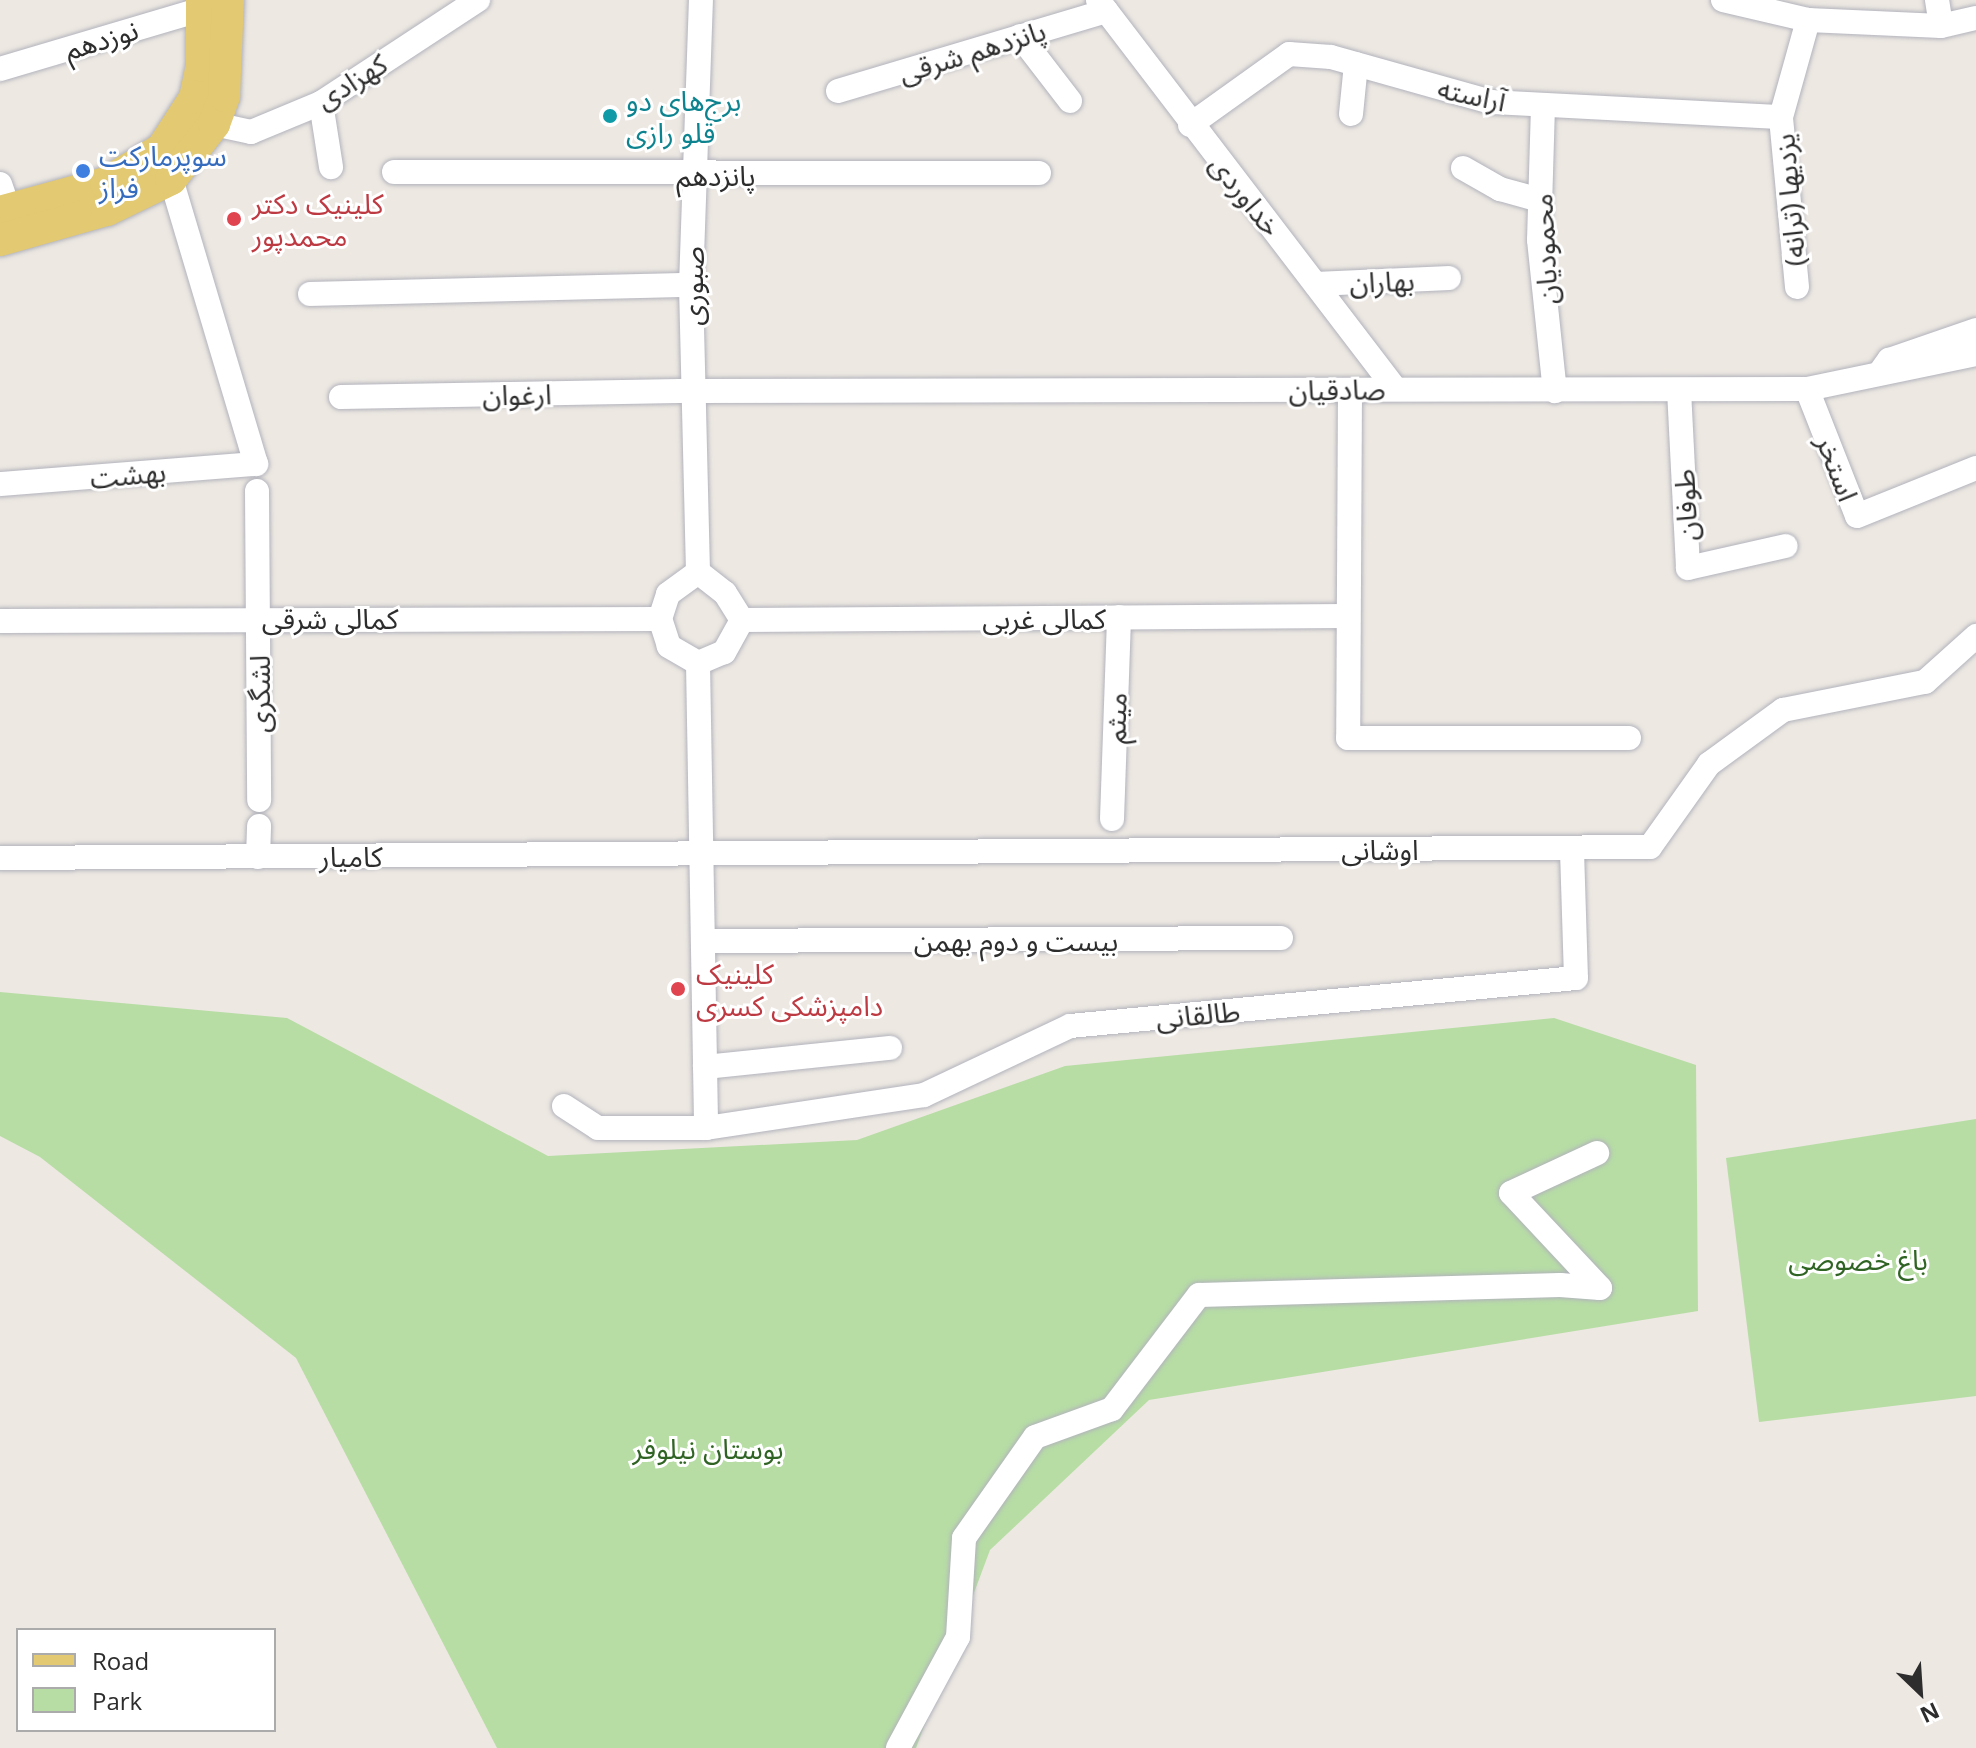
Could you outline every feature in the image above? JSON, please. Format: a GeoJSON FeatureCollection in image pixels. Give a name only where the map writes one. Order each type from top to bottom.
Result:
{"type":"FeatureCollection","features":[{"type":"Feature","properties":{"kind":"main road"},"geometry":{"type":"LineString","coordinates":[[2,212],[107,210],[171,179],[214,124],[224,96],[229,53],[211,3]]}},
{"type":"Feature","properties":{"kind":"main road"},"geometry":{"type":"LineString","coordinates":[[2,212],[106,183],[162,149],[195,98],[211,3]]}},
{"type":"Feature","properties":{"kind":"street","name":"کهزادی"},"geometry":{"type":"LineString","coordinates":[[214,124],[251,132],[321,103],[478,0]]}},
{"type":"Feature","properties":{"kind":"street","name":"صبوری"},"geometry":{"type":"LineString","coordinates":[[698,572],[691,285],[701,0]]}},
{"type":"Feature","properties":{"kind":"street"},"geometry":{"type":"LineString","coordinates":[[1723,0],[1808,20],[1941,26],[1976,18]]}},
{"type":"Feature","properties":{"kind":"street"},"geometry":{"type":"LineString","coordinates":[[1937,0],[1941,26]]}},
{"type":"Feature","properties":{"kind":"street","name":"نوزدهم"},"geometry":{"type":"LineString","coordinates":[[0,69],[211,3]]}},
{"type":"Feature","properties":{"kind":"street","name":"پانزدهم شرقی"},"geometry":{"type":"LineString","coordinates":[[838,91],[1020,36],[1102,5]]}},
{"type":"Feature","properties":{"kind":"street","name":"خداوردی"},"geometry":{"type":"LineString","coordinates":[[1102,5],[1190,125],[1395,389]]}},
{"type":"Feature","properties":{"kind":"street","name":"یزدیها (ترانه)"},"geometry":{"type":"LineString","coordinates":[[1797,287],[1781,117],[1808,20]]}},
{"type":"Feature","properties":{"kind":"street"},"geometry":{"type":"LineString","coordinates":[[1020,36],[1070,101]]}},
{"type":"Feature","properties":{"kind":"street","name":"آراسته"},"geometry":{"type":"LineString","coordinates":[[1190,125],[1289,54],[1356,64],[1491,102],[1781,117]]}},
{"type":"Feature","properties":{"kind":"street"},"geometry":{"type":"LineString","coordinates":[[1351,114],[1356,64]]}},
{"type":"Feature","properties":{"kind":"street"},"geometry":{"type":"LineString","coordinates":[[321,103],[331,167]]}},
{"type":"Feature","properties":{"kind":"street","name":"محمودیان"},"geometry":{"type":"LineString","coordinates":[[1543,106],[1539,240],[1555,391]]}},
{"type":"Feature","properties":{"kind":"street"},"geometry":{"type":"LineString","coordinates":[[1463,168],[1500,189],[1540,200]]}},
{"type":"Feature","properties":{"kind":"street","name":"پانزدهم"},"geometry":{"type":"LineString","coordinates":[[394,172],[694,176],[1039,173]]}},
{"type":"Feature","properties":{"kind":"street","name":"بهشت"},"geometry":{"type":"LineString","coordinates":[[0,484],[256,464],[171,179]]}},
{"type":"Feature","properties":{"kind":"street","name":"بهاران"},"geometry":{"type":"LineString","coordinates":[[1316,284],[1449,278]]}},
{"type":"Feature","properties":{"kind":"street"},"geometry":{"type":"LineString","coordinates":[[310,294],[691,285]]}},
{"type":"Feature","properties":{"kind":"street"},"geometry":{"type":"LineString","coordinates":[[1874,379],[1889,360],[1976,330]]}},
{"type":"Feature","properties":{"kind":"street","name":"صادقیان"},"geometry":{"type":"LineString","coordinates":[[693,391],[1807,389],[1874,379],[1976,354]]}},
{"type":"Feature","properties":{"kind":"street","name":"استخر"},"geometry":{"type":"LineString","coordinates":[[1807,389],[1857,516],[1976,468]]}},
{"type":"Feature","properties":{"kind":"street"},"geometry":{"type":"LineString","coordinates":[[1350,390],[1348,738],[1629,738]]}},
{"type":"Feature","properties":{"kind":"street","name":"طوفان"},"geometry":{"type":"LineString","coordinates":[[1679,390],[1688,568],[1786,546]]}},
{"type":"Feature","properties":{"kind":"street","name":"ارغوان"},"geometry":{"type":"LineString","coordinates":[[341,397],[693,391]]}},
{"type":"Feature","properties":{"kind":"street","name":"لشگری"},"geometry":{"type":"LineString","coordinates":[[257,491],[259,800]]}},
{"type":"Feature","properties":{"kind":"street"},"geometry":{"type":"LineString","coordinates":[[698,572],[725,593],[742,620],[724,652],[698,663],[669,646],[660,619],[668,594],[698,572]]}},
{"type":"Feature","properties":{"kind":"street","name":"کمالی غربی"},"geometry":{"type":"LineString","coordinates":[[742,620],[1347,616]]}},
{"type":"Feature","properties":{"kind":"street","name":"میثم"},"geometry":{"type":"LineString","coordinates":[[1112,819],[1119,617]]}},
{"type":"Feature","properties":{"kind":"street","name":"کمالی شرقی"},"geometry":{"type":"LineString","coordinates":[[0,621],[660,619]]}},
{"type":"Feature","properties":{"kind":"street","name":"اوشانی"},"geometry":{"type":"LineString","coordinates":[[702,853],[1650,847],[1709,764],[1783,710],[1925,682],[1976,636]]}},
{"type":"Feature","properties":{"kind":"street"},"geometry":{"type":"LineString","coordinates":[[564,1106],[598,1128],[706,1128],[698,663]]}},
{"type":"Feature","properties":{"kind":"street"},"geometry":{"type":"LineString","coordinates":[[258,857],[259,826]]}},
{"type":"Feature","properties":{"kind":"street","name":"طالقانی"},"geometry":{"type":"LineString","coordinates":[[706,1128],[924,1095],[1070,1026],[1576,978],[1572,848]]}},
{"type":"Feature","properties":{"kind":"street","name":"کامیار"},"geometry":{"type":"LineString","coordinates":[[0,858],[702,853]]}},
{"type":"Feature","properties":{"kind":"street","name":"بیست و دوم بهمن"},"geometry":{"type":"LineString","coordinates":[[703,941],[1281,938]]}},
{"type":"Feature","properties":{"kind":"street"},"geometry":{"type":"LineString","coordinates":[[705,1067],[890,1048]]}},
{"type":"Feature","properties":{"kind":"street"},"geometry":{"type":"LineString","coordinates":[[898,1748],[958,1637],[964,1538],[1035,1437],[1112,1409],[1199,1295],[1560,1285],[1600,1288],[1511,1193],[1597,1153]]}},
{"type":"Feature","properties":{"kind":"green space","name":"بوستان نیلوفر"},"geometry":{"type":"Polygon","coordinates":[[[0,992],[287,1018],[548,1156],[857,1140],[1065,1066],[1554,1018],[1696,1065],[1698,1311],[1149,1400],[990,1550],[916,1748],[497,1748],[296,1358],[40,1157],[0,1136],[0,992]]]}},
{"type":"Feature","properties":{"kind":"green space","name":"باغ خصوصی"},"geometry":{"type":"Polygon","coordinates":[[[1976,1119],[1976,1396],[1759,1422],[1726,1158],[1976,1119]]]}},
{"type":"Feature","properties":{"kind":"place","name":"برج‌های دو قلو رازی"},"geometry":{"type":"Point","coordinates":[610,116]}},
{"type":"Feature","properties":{"kind":"place","name":"سوپرمارکت فراز"},"geometry":{"type":"Point","coordinates":[83,171]}},
{"type":"Feature","properties":{"kind":"place","name":"کلینیک دکتر محمدپور"},"geometry":{"type":"Point","coordinates":[234,219]}},
{"type":"Feature","properties":{"kind":"place","name":"کلینیک دامپزشکی کسری"},"geometry":{"type":"Point","coordinates":[678,989]}}]}
